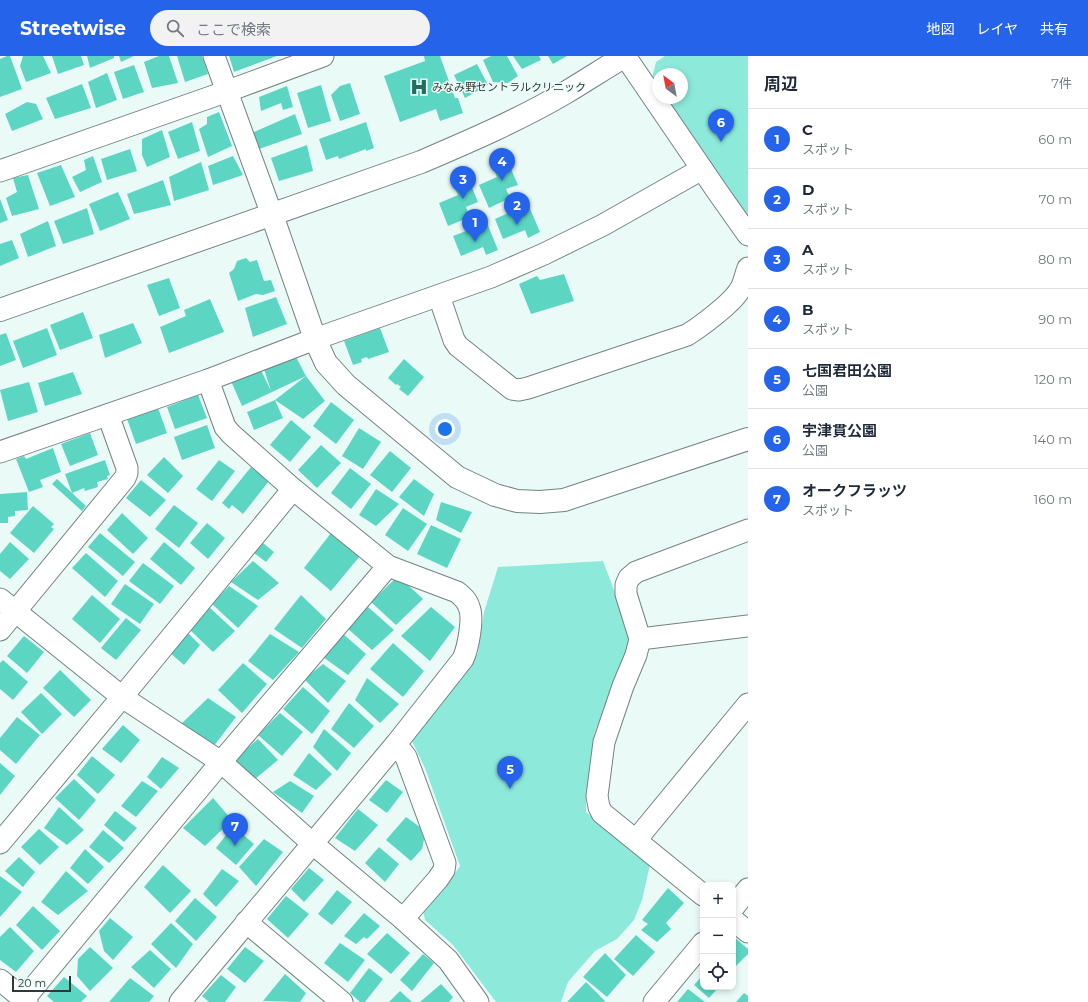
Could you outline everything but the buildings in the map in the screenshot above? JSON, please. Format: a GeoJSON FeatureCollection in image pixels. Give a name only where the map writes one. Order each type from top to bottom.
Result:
{"type":"FeatureCollection","features":[{"type":"Feature","properties":{"kind":"street"},"geometry":{"type":"LineString","coordinates":[[214,56],[315,339],[326,363],[346,385],[457,477],[495,495],[517,501],[540,502],[564,500],[748,439]]}},
{"type":"Feature","properties":{"kind":"street"},"geometry":{"type":"LineString","coordinates":[[0,171],[228,92],[323,56]]}},
{"type":"Feature","properties":{"kind":"street"},"geometry":{"type":"LineString","coordinates":[[0,310],[422,162],[473,140],[520,117],[564,94],[625,56],[748,236]]}},
{"type":"Feature","properties":{"kind":"street"},"geometry":{"type":"LineString","coordinates":[[0,452],[208,380],[315,339],[491,277],[544,254],[603,225],[702,169]]}},
{"type":"Feature","properties":{"kind":"street"},"geometry":{"type":"LineString","coordinates":[[438,296],[454,340],[458,346],[512,389],[519,390],[687,335],[697,329],[734,298],[740,290],[748,268]]}},
{"type":"Feature","properties":{"kind":"street"},"geometry":{"type":"LineString","coordinates":[[182,1001],[246,922],[396,744],[463,659],[467,651],[471,615],[469,606],[458,592],[388,566],[293,489],[231,434],[225,427],[208,380]]}},
{"type":"Feature","properties":{"kind":"street"},"geometry":{"type":"LineString","coordinates":[[0,630],[7,606],[125,478],[127,468],[108,415]]}},
{"type":"Feature","properties":{"kind":"street"},"geometry":{"type":"LineString","coordinates":[[0,843],[293,489]]}},
{"type":"Feature","properties":{"kind":"street"},"geometry":{"type":"LineString","coordinates":[[700,893],[602,813],[598,807],[597,796],[604,742],[623,686],[636,655],[640,639],[626,594],[626,585],[629,578],[636,572],[748,530]]}},
{"type":"Feature","properties":{"kind":"street"},"geometry":{"type":"LineString","coordinates":[[0,980],[26,1000],[221,762],[388,566]]}},
{"type":"Feature","properties":{"kind":"street"},"geometry":{"type":"LineString","coordinates":[[7,606],[122,697],[221,762],[313,844],[403,919],[448,960],[478,1002]]}},
{"type":"Feature","properties":{"kind":"street"},"geometry":{"type":"LineString","coordinates":[[640,639],[748,626]]}},
{"type":"Feature","properties":{"kind":"street"},"geometry":{"type":"LineString","coordinates":[[636,840],[748,704]]}},
{"type":"Feature","properties":{"kind":"street"},"geometry":{"type":"LineString","coordinates":[[396,744],[406,757],[445,863],[444,870],[438,879],[403,919]]}},
{"type":"Feature","properties":{"kind":"street"},"geometry":{"type":"LineString","coordinates":[[736,904],[748,890]]}},
{"type":"Feature","properties":{"kind":"street"},"geometry":{"type":"LineString","coordinates":[[246,922],[342,1002]]}},
{"type":"Feature","properties":{"kind":"street"},"geometry":{"type":"LineString","coordinates":[[736,922],[748,932]]}},
{"type":"Feature","properties":{"kind":"street"},"geometry":{"type":"LineString","coordinates":[[654,1002],[700,948]]}},
{"type":"Feature","properties":{"kind":"green space"},"geometry":{"type":"Polygon","coordinates":[[[665,56],[748,56],[748,223],[669,104],[688,104],[688,68],[654,68],[656,62],[665,56]]]}},
{"type":"Feature","properties":{"kind":"green space"},"geometry":{"type":"Polygon","coordinates":[[[603,561],[632,637],[594,734],[591,776],[586,801],[586,812],[650,865],[642,900],[634,920],[617,939],[595,951],[568,982],[561,1002],[496,1002],[453,945],[425,920],[423,910],[446,886],[460,866],[425,768],[409,735],[478,653],[484,612],[498,567],[603,561]]]}},
{"type":"Feature","properties":{"kind":"place","name":"みなみ野セントラルクリニック"},"geometry":{"type":"Point","coordinates":[419,87]}},
{"type":"Feature","properties":{"kind":"place","name":"宇津貫公園"},"geometry":{"type":"Point","coordinates":[721,142]}},
{"type":"Feature","properties":{"kind":"place","name":"B"},"geometry":{"type":"Point","coordinates":[502,181]}},
{"type":"Feature","properties":{"kind":"place","name":"A"},"geometry":{"type":"Point","coordinates":[463,199]}},
{"type":"Feature","properties":{"kind":"place","name":"D"},"geometry":{"type":"Point","coordinates":[517,225]}},
{"type":"Feature","properties":{"kind":"place","name":"C"},"geometry":{"type":"Point","coordinates":[475,242]}},
{"type":"Feature","properties":{"kind":"place","name":"七国君田公園"},"geometry":{"type":"Point","coordinates":[510,789]}},
{"type":"Feature","properties":{"kind":"place","name":"オークフラッツ"},"geometry":{"type":"Point","coordinates":[235,846]}}]}
